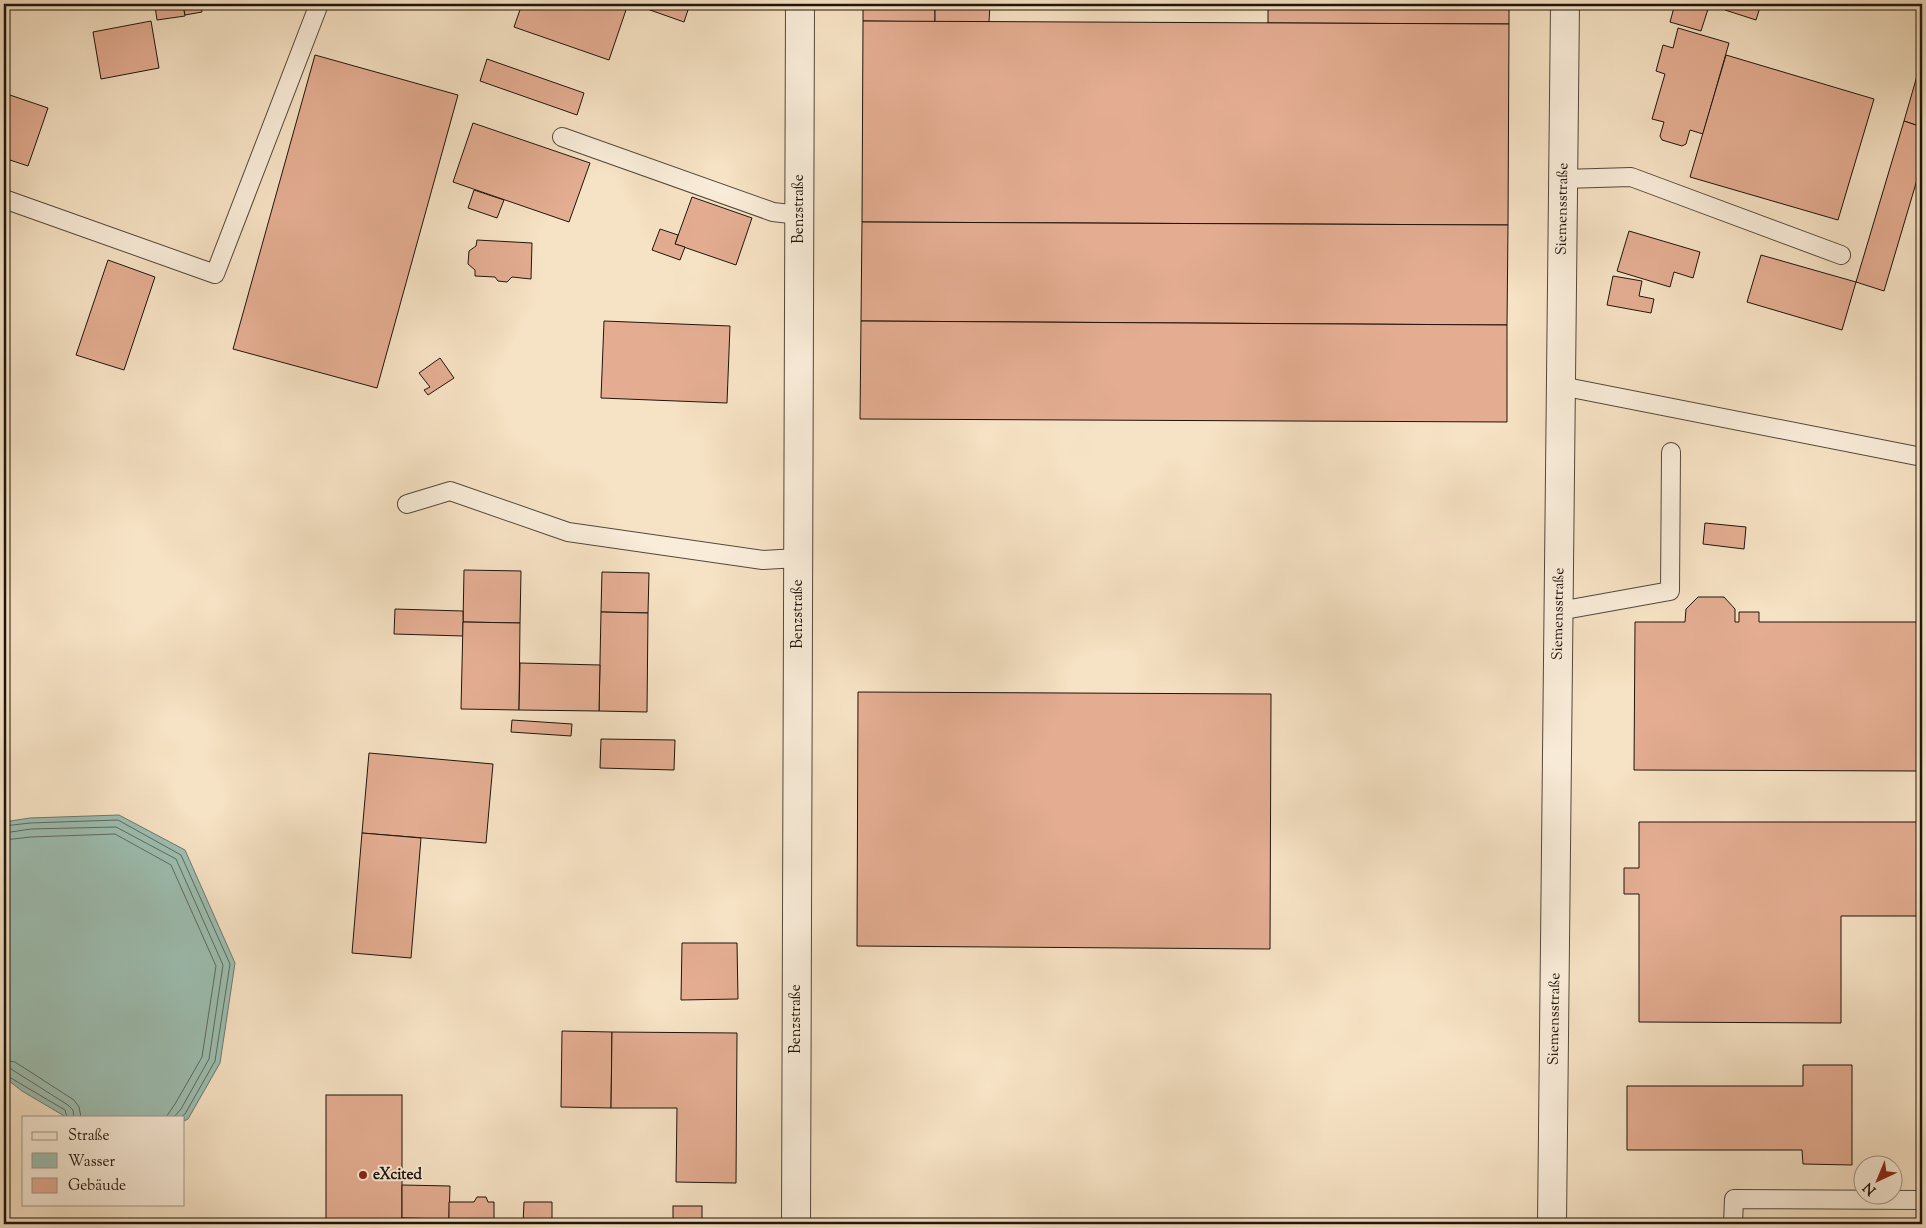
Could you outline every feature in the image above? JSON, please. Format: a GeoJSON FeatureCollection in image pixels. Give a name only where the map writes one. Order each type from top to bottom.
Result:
{"type":"FeatureCollection","features":[{"type":"Feature","properties":{"kind":"street","name":"Benzstraße"},"geometry":{"type":"LineString","coordinates":[[796,1224],[800,4]]}},
{"type":"Feature","properties":{"kind":"street","name":"Siemensstraße"},"geometry":{"type":"LineString","coordinates":[[1552,1224],[1565,4]]}},
{"type":"Feature","properties":{"kind":"lane"},"geometry":{"type":"LineString","coordinates":[[4,198],[215,274],[319,4]]}},
{"type":"Feature","properties":{"kind":"lane"},"geometry":{"type":"LineString","coordinates":[[562,137],[773,212],[799,215]]}},
{"type":"Feature","properties":{"kind":"lane"},"geometry":{"type":"LineString","coordinates":[[1563,179],[1631,177],[1841,255]]}},
{"type":"Feature","properties":{"kind":"lane"},"geometry":{"type":"LineString","coordinates":[[1561,386],[1922,457]]}},
{"type":"Feature","properties":{"kind":"lane"},"geometry":{"type":"LineString","coordinates":[[1559,611],[1670,591],[1670,452]]}},
{"type":"Feature","properties":{"kind":"lane"},"geometry":{"type":"LineString","coordinates":[[407,504],[450,491],[568,532],[763,560],[798,558]]}},
{"type":"Feature","properties":{"kind":"lane"},"geometry":{"type":"LineString","coordinates":[[1733,1224],[1734,1199],[1922,1200]]}},
{"type":"Feature","properties":{"kind":"water"},"geometry":{"type":"Polygon","coordinates":[[[119,815],[185,850],[235,963],[220,1063],[188,1119],[185,1120],[185,1116],[64,1116],[22,1091],[4,1077],[4,822],[30,818],[119,815]]]}},
{"type":"Feature","properties":{"kind":"building"},"geometry":{"type":"Polygon","coordinates":[[[183,4],[185,16],[157,20],[155,6],[183,4]]]}},
{"type":"Feature","properties":{"kind":"building"},"geometry":{"type":"Polygon","coordinates":[[[183,4],[201,4],[202,12],[185,15],[183,4]]]}},
{"type":"Feature","properties":{"kind":"building"},"geometry":{"type":"Polygon","coordinates":[[[522,4],[628,4],[609,60],[514,27],[522,4]]]}},
{"type":"Feature","properties":{"kind":"building"},"geometry":{"type":"Polygon","coordinates":[[[633,4],[690,4],[684,22],[633,4]]]}},
{"type":"Feature","properties":{"kind":"building"},"geometry":{"type":"Polygon","coordinates":[[[863,4],[935,4],[935,22],[863,21],[863,4]]]}},
{"type":"Feature","properties":{"kind":"building"},"geometry":{"type":"Polygon","coordinates":[[[935,4],[990,4],[989,22],[935,22],[935,4]]]}},
{"type":"Feature","properties":{"kind":"building"},"geometry":{"type":"Polygon","coordinates":[[[1268,4],[1509,4],[1509,24],[1268,23],[1268,4]]]}},
{"type":"Feature","properties":{"kind":"building"},"geometry":{"type":"Polygon","coordinates":[[[1675,4],[1709,6],[1701,31],[1670,22],[1675,4]]]}},
{"type":"Feature","properties":{"kind":"building"},"geometry":{"type":"Polygon","coordinates":[[[1726,4],[1761,4],[1756,20],[1725,10],[1726,4]]]}},
{"type":"Feature","properties":{"kind":"building"},"geometry":{"type":"Polygon","coordinates":[[[151,21],[159,68],[101,79],[93,32],[151,21]]]}},
{"type":"Feature","properties":{"kind":"building"},"geometry":{"type":"Polygon","coordinates":[[[863,21],[1509,24],[1508,225],[862,222],[863,21]]]}},
{"type":"Feature","properties":{"kind":"building"},"geometry":{"type":"Polygon","coordinates":[[[1678,28],[1729,43],[1703,134],[1690,130],[1686,144],[1682,146],[1662,140],[1660,136],[1664,122],[1652,119],[1665,74],[1656,71],[1663,45],[1673,48],[1678,28]]]}},
{"type":"Feature","properties":{"kind":"building"},"geometry":{"type":"Polygon","coordinates":[[[315,55],[458,95],[377,388],[233,349],[315,55]]]}},
{"type":"Feature","properties":{"kind":"building"},"geometry":{"type":"Polygon","coordinates":[[[1726,55],[1874,99],[1838,220],[1690,177],[1726,55]]]}},
{"type":"Feature","properties":{"kind":"building"},"geometry":{"type":"Polygon","coordinates":[[[487,59],[584,93],[577,115],[480,81],[487,59]]]}},
{"type":"Feature","properties":{"kind":"building"},"geometry":{"type":"Polygon","coordinates":[[[1919,69],[1922,69],[1922,127],[1904,121],[1919,69]]]}},
{"type":"Feature","properties":{"kind":"building"},"geometry":{"type":"Polygon","coordinates":[[[4,93],[48,108],[28,166],[4,158],[4,93]]]}},
{"type":"Feature","properties":{"kind":"building"},"geometry":{"type":"Polygon","coordinates":[[[1904,121],[1922,127],[1922,163],[1884,291],[1856,282],[1904,121]]]}},
{"type":"Feature","properties":{"kind":"building"},"geometry":{"type":"Polygon","coordinates":[[[473,123],[590,163],[569,222],[453,182],[473,123]]]}},
{"type":"Feature","properties":{"kind":"building"},"geometry":{"type":"Polygon","coordinates":[[[474,190],[504,200],[497,218],[468,208],[474,190]]]}},
{"type":"Feature","properties":{"kind":"building"},"geometry":{"type":"Polygon","coordinates":[[[692,197],[752,218],[736,265],[675,244],[692,197]]]}},
{"type":"Feature","properties":{"kind":"building"},"geometry":{"type":"Polygon","coordinates":[[[862,222],[1508,225],[1507,325],[861,321],[862,222]]]}},
{"type":"Feature","properties":{"kind":"building"},"geometry":{"type":"Polygon","coordinates":[[[660,229],[678,235],[675,244],[685,247],[680,260],[652,250],[660,229]]]}},
{"type":"Feature","properties":{"kind":"building"},"geometry":{"type":"Polygon","coordinates":[[[1629,231],[1700,252],[1693,278],[1674,272],[1670,287],[1617,271],[1629,231]]]}},
{"type":"Feature","properties":{"kind":"building"},"geometry":{"type":"Polygon","coordinates":[[[477,240],[532,243],[531,279],[512,277],[507,282],[498,281],[495,277],[475,276],[475,270],[468,264],[469,251],[476,246],[477,240]]]}},
{"type":"Feature","properties":{"kind":"building"},"geometry":{"type":"Polygon","coordinates":[[[1761,255],[1856,282],[1842,330],[1747,302],[1761,255]]]}},
{"type":"Feature","properties":{"kind":"building"},"geometry":{"type":"Polygon","coordinates":[[[108,260],[155,277],[124,370],[76,355],[108,260]]]}},
{"type":"Feature","properties":{"kind":"building"},"geometry":{"type":"Polygon","coordinates":[[[1613,276],[1642,281],[1639,296],[1654,299],[1651,313],[1607,305],[1613,276]]]}},
{"type":"Feature","properties":{"kind":"building"},"geometry":{"type":"Polygon","coordinates":[[[604,321],[730,326],[727,403],[601,398],[604,321]]]}},
{"type":"Feature","properties":{"kind":"building"},"geometry":{"type":"Polygon","coordinates":[[[861,321],[1507,325],[1507,422],[860,419],[861,321]]]}},
{"type":"Feature","properties":{"kind":"building"},"geometry":{"type":"Polygon","coordinates":[[[440,358],[454,378],[428,395],[424,390],[430,387],[419,373],[440,358]]]}},
{"type":"Feature","properties":{"kind":"building"},"geometry":{"type":"Polygon","coordinates":[[[1705,523],[1746,527],[1744,549],[1703,544],[1705,523]]]}},
{"type":"Feature","properties":{"kind":"building"},"geometry":{"type":"Polygon","coordinates":[[[464,570],[521,571],[520,623],[463,622],[464,570]]]}},
{"type":"Feature","properties":{"kind":"building"},"geometry":{"type":"Polygon","coordinates":[[[602,572],[649,573],[648,613],[601,612],[602,572]]]}},
{"type":"Feature","properties":{"kind":"building"},"geometry":{"type":"Polygon","coordinates":[[[1698,597],[1724,597],[1735,609],[1735,622],[1739,622],[1739,612],[1759,612],[1759,622],[1922,622],[1922,771],[1634,770],[1635,622],[1685,622],[1686,609],[1698,597]]]}},
{"type":"Feature","properties":{"kind":"building"},"geometry":{"type":"Polygon","coordinates":[[[395,609],[463,611],[463,636],[394,634],[395,609]]]}},
{"type":"Feature","properties":{"kind":"building"},"geometry":{"type":"Polygon","coordinates":[[[601,612],[648,613],[647,712],[599,711],[601,612]]]}},
{"type":"Feature","properties":{"kind":"building"},"geometry":{"type":"Polygon","coordinates":[[[463,622],[520,623],[519,710],[461,709],[463,622]]]}},
{"type":"Feature","properties":{"kind":"building"},"geometry":{"type":"Polygon","coordinates":[[[520,663],[600,665],[599,711],[519,710],[520,663]]]}},
{"type":"Feature","properties":{"kind":"building"},"geometry":{"type":"Polygon","coordinates":[[[858,692],[1271,694],[1270,949],[857,946],[858,692]]]}},
{"type":"Feature","properties":{"kind":"building"},"geometry":{"type":"Polygon","coordinates":[[[512,720],[572,724],[571,736],[511,732],[512,720]]]}},
{"type":"Feature","properties":{"kind":"building"},"geometry":{"type":"Polygon","coordinates":[[[601,739],[675,740],[674,770],[600,768],[601,739]]]}},
{"type":"Feature","properties":{"kind":"building"},"geometry":{"type":"Polygon","coordinates":[[[369,753],[493,764],[486,843],[362,833],[369,753]]]}},
{"type":"Feature","properties":{"kind":"building"},"geometry":{"type":"Polygon","coordinates":[[[1639,822],[1922,822],[1922,916],[1841,916],[1841,1023],[1639,1022],[1639,894],[1624,894],[1624,868],[1639,868],[1639,822]]]}},
{"type":"Feature","properties":{"kind":"building"},"geometry":{"type":"Polygon","coordinates":[[[362,833],[421,838],[411,958],[352,953],[362,833]]]}},
{"type":"Feature","properties":{"kind":"building"},"geometry":{"type":"Polygon","coordinates":[[[682,943],[737,943],[738,999],[681,1000],[682,943]]]}},
{"type":"Feature","properties":{"kind":"building"},"geometry":{"type":"Polygon","coordinates":[[[562,1031],[612,1032],[611,1108],[561,1107],[562,1031]]]}},
{"type":"Feature","properties":{"kind":"building"},"geometry":{"type":"Polygon","coordinates":[[[612,1032],[737,1033],[736,1183],[676,1182],[677,1108],[611,1108],[612,1032]]]}},
{"type":"Feature","properties":{"kind":"building"},"geometry":{"type":"Polygon","coordinates":[[[1803,1065],[1852,1065],[1852,1165],[1803,1164],[1802,1150],[1627,1150],[1627,1086],[1803,1086],[1803,1065]]]}},
{"type":"Feature","properties":{"kind":"building"},"geometry":{"type":"Polygon","coordinates":[[[326,1095],[402,1095],[402,1224],[326,1224],[326,1095]]]}},
{"type":"Feature","properties":{"kind":"building"},"geometry":{"type":"Polygon","coordinates":[[[402,1185],[450,1186],[449,1219],[402,1218],[402,1185]]]}},
{"type":"Feature","properties":{"kind":"building"},"geometry":{"type":"Polygon","coordinates":[[[477,1197],[486,1197],[488,1202],[494,1202],[494,1224],[449,1224],[449,1202],[474,1202],[477,1197]]]}},
{"type":"Feature","properties":{"kind":"building"},"geometry":{"type":"Polygon","coordinates":[[[524,1202],[552,1202],[552,1224],[523,1224],[524,1202]]]}},
{"type":"Feature","properties":{"kind":"building"},"geometry":{"type":"Polygon","coordinates":[[[673,1206],[702,1206],[702,1224],[673,1224],[673,1206]]]}},
{"type":"Feature","properties":{"kind":"place","name":"eXcited"},"geometry":{"type":"Point","coordinates":[363,1175]}}]}
